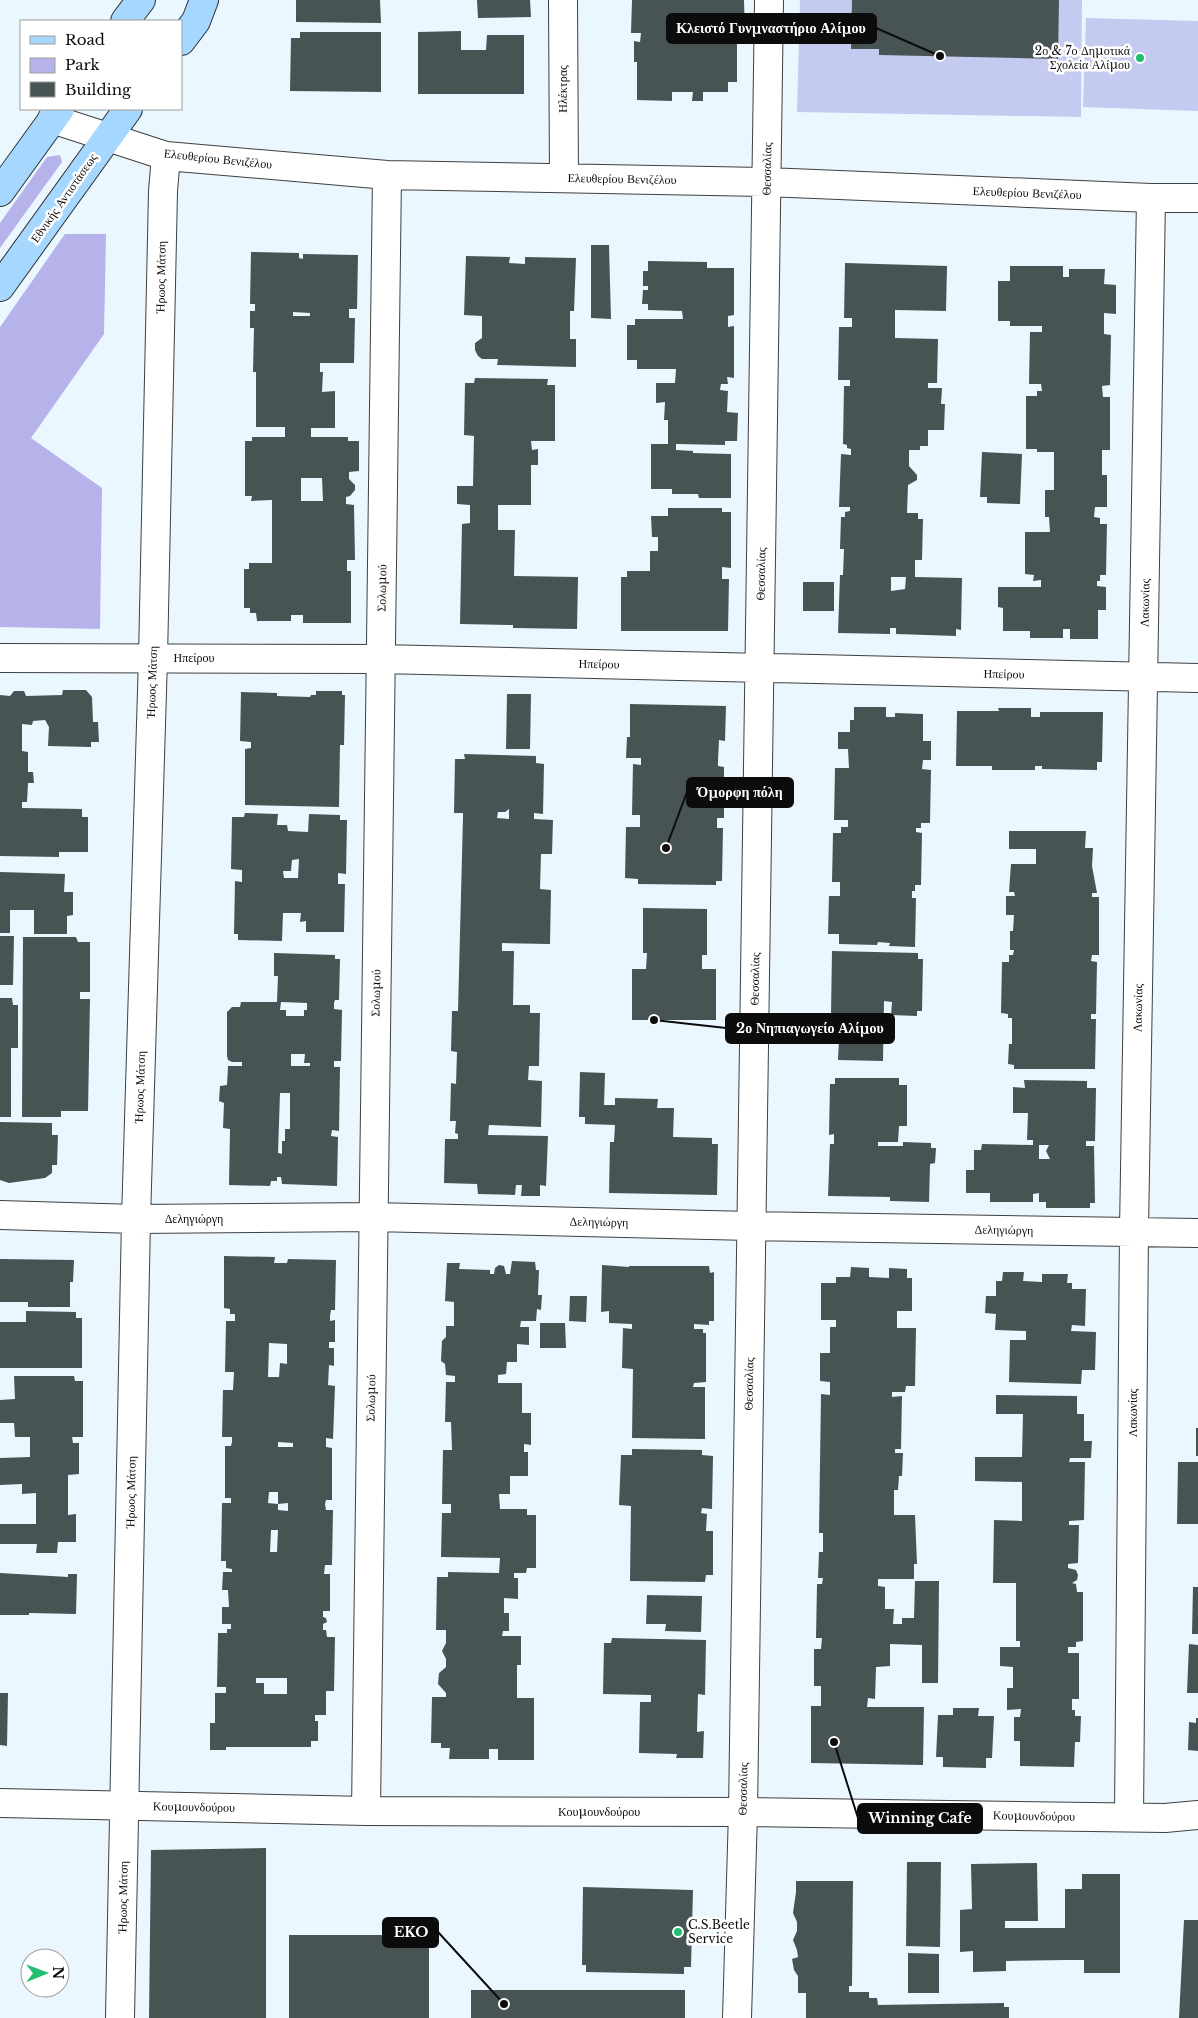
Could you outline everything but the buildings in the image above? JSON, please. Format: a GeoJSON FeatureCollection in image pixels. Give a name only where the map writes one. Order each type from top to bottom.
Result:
{"type":"FeatureCollection","features":[{"type":"Feature","properties":{"kind":"street"},"geometry":{"type":"LineString","coordinates":[[126,20],[141,0]]}},
{"type":"Feature","properties":{"kind":"street"},"geometry":{"type":"LineString","coordinates":[[182,39],[196,21],[204,0]]}},
{"type":"Feature","properties":{"kind":"street","name":"Ηλέκτρας"},"geometry":{"type":"LineString","coordinates":[[563,0],[564,177]]}},
{"type":"Feature","properties":{"kind":"street","name":"Θεσσαλίας"},"geometry":{"type":"LineString","coordinates":[[737,2018],[743,1812],[769,0]]}},
{"type":"Feature","properties":{"kind":"street","name":"Εθνικής Αντιστάσεως"},"geometry":{"type":"LineString","coordinates":[[0,287],[127,110]]}},
{"type":"Feature","properties":{"kind":"street"},"geometry":{"type":"LineString","coordinates":[[0,192],[56,114]]}},
{"type":"Feature","properties":{"kind":"street","name":"Ελευθερίου Βενιζέλου"},"geometry":{"type":"LineString","coordinates":[[56,114],[108,136],[166,156],[388,175],[767,182],[1151,198],[1198,198]]}},
{"type":"Feature","properties":{"kind":"street","name":"Ήρωος Μάτση"},"geometry":{"type":"LineString","coordinates":[[120,2018],[136,1219],[153,658],[162,201],[166,156]]}},
{"type":"Feature","properties":{"kind":"street","name":"Σολωμού"},"geometry":{"type":"LineString","coordinates":[[366,1811],[388,175]]}},
{"type":"Feature","properties":{"kind":"street","name":"Λακωνίας"},"geometry":{"type":"LineString","coordinates":[[1129,1817],[1134,1231],[1151,198]]}},
{"type":"Feature","properties":{"kind":"street","name":"Ηπείρου"},"geometry":{"type":"LineString","coordinates":[[0,658],[381,659],[1198,678]]}},
{"type":"Feature","properties":{"kind":"street","name":"Δεληγιώργη"},"geometry":{"type":"LineString","coordinates":[[0,1215],[136,1219],[373,1217],[751,1226],[1198,1232]]}},
{"type":"Feature","properties":{"kind":"street","name":"Κουμουνδούρου"},"geometry":{"type":"LineString","coordinates":[[0,1803],[366,1811],[743,1812],[1165,1818],[1198,1815]]}},
{"type":"Feature","properties":{"kind":"green space"},"geometry":{"type":"Polygon","coordinates":[[[60,155],[62,162],[0,248],[0,223],[47,157],[60,155]]]}},
{"type":"Feature","properties":{"kind":"green space"},"geometry":{"type":"Polygon","coordinates":[[[65,234],[106,234],[104,334],[31,438],[102,488],[100,629],[0,627],[0,327],[65,234]]]}},
{"type":"Feature","properties":{"kind":"shaded area"},"geometry":{"type":"Polygon","coordinates":[[[800,0],[1082,0],[1081,117],[797,112],[800,0]]]}},
{"type":"Feature","properties":{"kind":"shaded area","name":"2ο & 7ο Δημοτικά Σχολεία Αλίμου"},"geometry":{"type":"Polygon","coordinates":[[[1086,18],[1198,21],[1198,111],[1083,107],[1086,18]]]}},
{"type":"Feature","properties":{"kind":"place","name":"Κλειστό Γυνμναστήριο Αλίμου"},"geometry":{"type":"Point","coordinates":[940,56]}},
{"type":"Feature","properties":{"kind":"place","name":"2ο & 7ο Δημοτικά Σχολεία Αλίμου"},"geometry":{"type":"Point","coordinates":[1140,58]}},
{"type":"Feature","properties":{"kind":"place","name":"Όμορφη πόλη"},"geometry":{"type":"Point","coordinates":[666,848]}},
{"type":"Feature","properties":{"kind":"place","name":"2ο Νηπιαγωγείο Αλίμου"},"geometry":{"type":"Point","coordinates":[654,1020]}},
{"type":"Feature","properties":{"kind":"place","name":"Winning Cafe"},"geometry":{"type":"Point","coordinates":[834,1742]}},
{"type":"Feature","properties":{"kind":"place","name":"C.S.Beetle Service"},"geometry":{"type":"Point","coordinates":[678,1932]}},
{"type":"Feature","properties":{"kind":"place","name":"EKO"},"geometry":{"type":"Point","coordinates":[504,2004]}}]}
